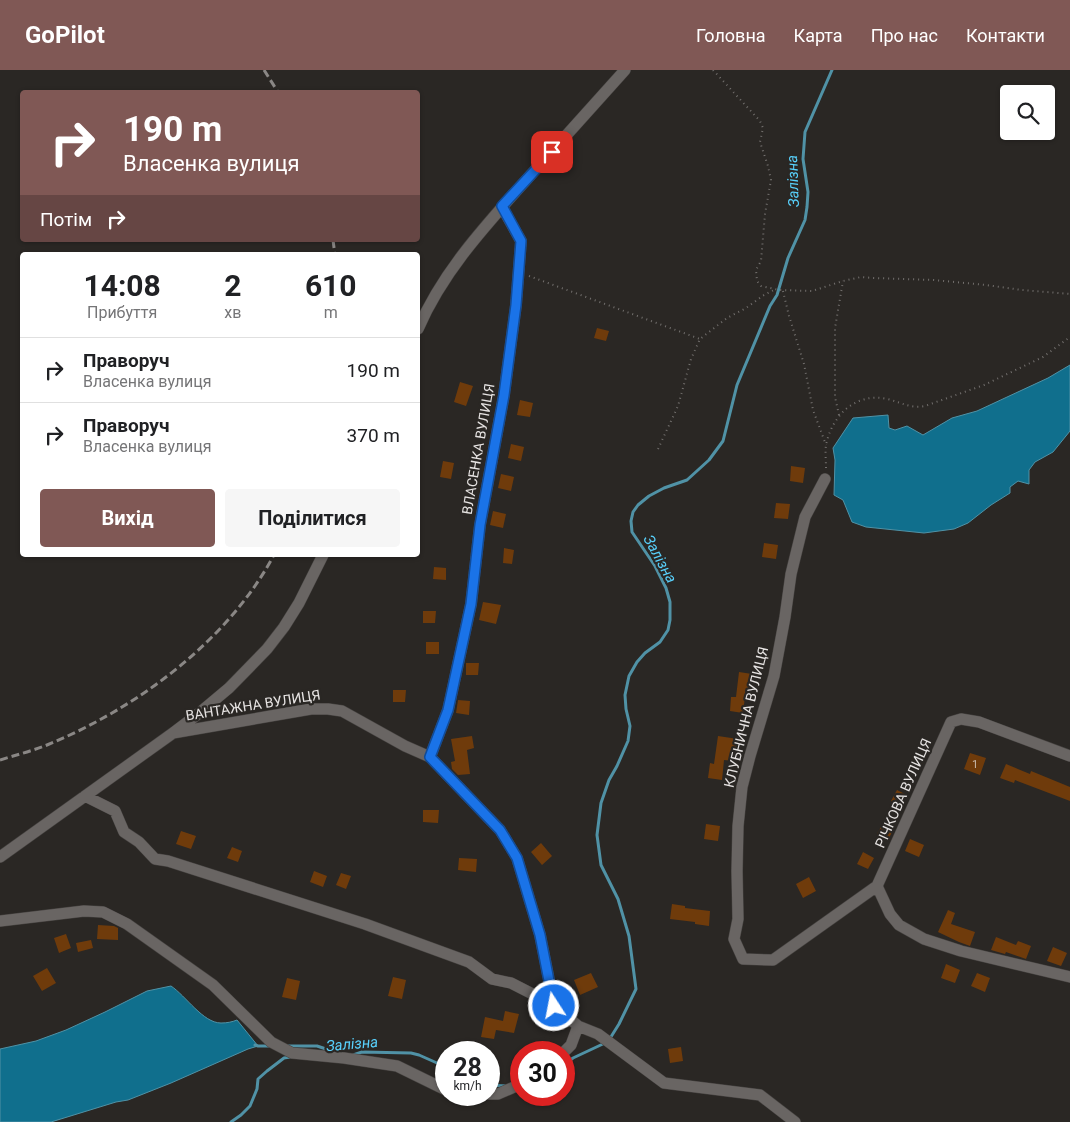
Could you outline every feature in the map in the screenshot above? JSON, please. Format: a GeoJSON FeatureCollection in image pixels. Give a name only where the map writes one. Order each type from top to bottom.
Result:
{"type":"FeatureCollection","features":[{"type":"Feature","properties":{"kind":"street"},"geometry":{"type":"LineString","coordinates":[[420,325],[447,274],[462,254],[625,70]]}},
{"type":"Feature","properties":{"kind":"street","name":"ВЛАСЕНКА ВУЛИЦЯ"},"geometry":{"type":"LineString","coordinates":[[430,757],[448,710],[471,604],[480,525],[504,395],[516,305],[521,241],[501,209]]}},
{"type":"Feature","properties":{"kind":"street","name":"КЛУБНИЧНА ВУЛИЦЯ"},"geometry":{"type":"LineString","coordinates":[[825,479],[805,517],[791,574],[774,676],[742,787],[738,826],[738,919],[734,939],[743,958],[773,960],[877,886]]}},
{"type":"Feature","properties":{"kind":"street"},"geometry":{"type":"LineString","coordinates":[[0,857],[173,733],[229,688],[284,627],[299,603],[322,557]]}},
{"type":"Feature","properties":{"kind":"street","name":"ВАНТАЖНА ВУЛИЦЯ"},"geometry":{"type":"LineString","coordinates":[[173,733],[311,709],[328,709],[342,711],[397,742],[430,757],[500,830],[517,858],[540,935],[554,1006]]}},
{"type":"Feature","properties":{"kind":"street","name":"РІЧКОВА ВУЛИЦЯ"},"geometry":{"type":"LineString","coordinates":[[877,886],[952,722],[961,719],[979,722],[1070,756]]}},
{"type":"Feature","properties":{"kind":"street"},"geometry":{"type":"LineString","coordinates":[[85,796],[115,811],[124,832],[139,842],[155,859],[168,861],[392,933],[469,962],[492,979],[511,983],[554,1006],[578,1026],[598,1034],[664,1083],[760,1095],[795,1122]]}},
{"type":"Feature","properties":{"kind":"street"},"geometry":{"type":"LineString","coordinates":[[877,886],[890,914],[900,925],[924,940],[960,951],[1070,977]]}},
{"type":"Feature","properties":{"kind":"street"},"geometry":{"type":"LineString","coordinates":[[0,921],[84,911],[103,912],[127,924],[213,985],[271,1042],[292,1053],[397,1066],[435,1085]]}},
{"type":"Feature","properties":{"kind":"street"},"geometry":{"type":"LineString","coordinates":[[571,1041],[578,1026]]}},
{"type":"Feature","properties":{"kind":"path"},"geometry":{"type":"LineString","coordinates":[[713,70],[760,121],[763,128],[760,142],[771,180],[764,214],[761,261],[756,270],[757,281],[761,286],[784,291],[812,291],[861,277],[934,280],[1070,294]]}},
{"type":"Feature","properties":{"kind":"path"},"geometry":{"type":"LineString","coordinates":[[519,272],[700,339]]}},
{"type":"Feature","properties":{"kind":"path"},"geometry":{"type":"LineString","coordinates":[[839,416],[835,397],[835,328],[843,281]]}},
{"type":"Feature","properties":{"kind":"path"},"geometry":{"type":"LineString","coordinates":[[658,449],[678,406],[689,364],[700,339],[727,318],[774,290]]}},
{"type":"Feature","properties":{"kind":"path"},"geometry":{"type":"LineString","coordinates":[[784,291],[789,316],[804,364],[813,410],[826,445]]}},
{"type":"Feature","properties":{"kind":"path"},"geometry":{"type":"LineString","coordinates":[[825,479],[826,445],[839,416],[851,404],[862,399],[872,398],[888,399],[917,408],[925,406],[984,385],[1043,357],[1070,338]]}},
{"type":"Feature","properties":{"kind":"water"},"geometry":{"type":"Polygon","coordinates":[[[1070,365],[1070,431],[1053,452],[1035,462],[1029,470],[1029,484],[1018,481],[1010,487],[1010,493],[968,523],[954,529],[924,533],[866,527],[852,522],[843,500],[834,495],[835,460],[833,448],[853,418],[888,415],[889,428],[895,430],[907,426],[923,435],[952,418],[977,411],[1048,378],[1070,365]]]}},
{"type":"Feature","properties":{"kind":"water"},"geometry":{"type":"Polygon","coordinates":[[[171,986],[208,1019],[221,1023],[237,1020],[258,1046],[128,1100],[51,1122],[0,1122],[0,1049],[36,1041],[66,1030],[147,991],[171,986]]]}},
{"type":"Feature","properties":{"kind":"building"},"geometry":{"type":"Polygon","coordinates":[[[597,328],[609,331],[606,341],[594,338],[597,328]]]}},
{"type":"Feature","properties":{"kind":"building"},"geometry":{"type":"Polygon","coordinates":[[[460,382],[473,386],[466,406],[454,402],[460,382]]]}},
{"type":"Feature","properties":{"kind":"building"},"geometry":{"type":"Polygon","coordinates":[[[520,400],[533,403],[530,417],[517,415],[520,400]]]}},
{"type":"Feature","properties":{"kind":"building"},"geometry":{"type":"Polygon","coordinates":[[[511,444],[524,447],[521,461],[508,458],[511,444]]]}},
{"type":"Feature","properties":{"kind":"building"},"geometry":{"type":"Polygon","coordinates":[[[443,461],[454,463],[451,479],[440,477],[443,461]]]}},
{"type":"Feature","properties":{"kind":"building"},"geometry":{"type":"Polygon","coordinates":[[[791,466],[805,468],[803,483],[790,481],[791,466]]]}},
{"type":"Feature","properties":{"kind":"building"},"geometry":{"type":"Polygon","coordinates":[[[501,474],[514,477],[511,491],[498,488],[501,474]]]}},
{"type":"Feature","properties":{"kind":"building"},"geometry":{"type":"Polygon","coordinates":[[[776,503],[790,504],[788,519],[774,518],[776,503]]]}},
{"type":"Feature","properties":{"kind":"building"},"geometry":{"type":"Polygon","coordinates":[[[493,511],[506,514],[503,528],[490,525],[493,511]]]}},
{"type":"Feature","properties":{"kind":"building"},"geometry":{"type":"Polygon","coordinates":[[[764,543],[778,545],[776,559],[762,557],[764,543]]]}},
{"type":"Feature","properties":{"kind":"building"},"geometry":{"type":"Polygon","coordinates":[[[504,548],[514,550],[512,564],[503,563],[504,548]]]}},
{"type":"Feature","properties":{"kind":"building"},"geometry":{"type":"Polygon","coordinates":[[[434,567],[446,568],[446,580],[433,579],[434,567]]]}},
{"type":"Feature","properties":{"kind":"building"},"geometry":{"type":"Polygon","coordinates":[[[483,602],[501,605],[496,624],[479,620],[483,602]]]}},
{"type":"Feature","properties":{"kind":"building"},"geometry":{"type":"Polygon","coordinates":[[[423,611],[436,611],[435,623],[423,623],[423,611]]]}},
{"type":"Feature","properties":{"kind":"building"},"geometry":{"type":"Polygon","coordinates":[[[426,642],[439,642],[439,654],[426,654],[426,642]]]}},
{"type":"Feature","properties":{"kind":"building"},"geometry":{"type":"Polygon","coordinates":[[[466,663],[479,663],[478,675],[466,675],[466,663]]]}},
{"type":"Feature","properties":{"kind":"building"},"geometry":{"type":"Polygon","coordinates":[[[739,672],[752,674],[751,689],[746,688],[743,713],[730,711],[731,697],[736,697],[739,672]]]}},
{"type":"Feature","properties":{"kind":"building"},"geometry":{"type":"Polygon","coordinates":[[[393,690],[406,690],[405,702],[393,702],[393,690]]]}},
{"type":"Feature","properties":{"kind":"building"},"geometry":{"type":"Polygon","coordinates":[[[458,700],[470,701],[469,715],[456,713],[458,700]]]}},
{"type":"Feature","properties":{"kind":"building"},"geometry":{"type":"Polygon","coordinates":[[[472,736],[474,748],[467,750],[470,774],[458,775],[452,769],[451,762],[455,761],[451,739],[472,736]]]}},
{"type":"Feature","properties":{"kind":"building"},"geometry":{"type":"Polygon","coordinates":[[[718,736],[738,739],[734,761],[724,760],[722,780],[708,778],[710,763],[714,764],[718,736]]]}},
{"type":"Feature","properties":{"kind":"building"},"geometry":{"type":"Polygon","coordinates":[[[970,753],[986,758],[980,775],[964,769],[970,753]]]}},
{"type":"Feature","properties":{"kind":"building"},"geometry":{"type":"Polygon","coordinates":[[[914,755],[924,760],[918,771],[908,766],[914,755]]]}},
{"type":"Feature","properties":{"kind":"building"},"geometry":{"type":"Polygon","coordinates":[[[1006,764],[1030,774],[1031,771],[1070,787],[1070,801],[1015,780],[1014,783],[1000,778],[1006,764]]]}},
{"type":"Feature","properties":{"kind":"building"},"geometry":{"type":"Polygon","coordinates":[[[897,790],[907,795],[901,806],[891,801],[897,790]]]}},
{"type":"Feature","properties":{"kind":"building"},"geometry":{"type":"Polygon","coordinates":[[[423,810],[439,810],[438,823],[423,822],[423,810]]]}},
{"type":"Feature","properties":{"kind":"building"},"geometry":{"type":"Polygon","coordinates":[[[883,823],[894,828],[888,840],[877,834],[883,823]]]}},
{"type":"Feature","properties":{"kind":"building"},"geometry":{"type":"Polygon","coordinates":[[[706,824],[720,826],[718,841],[704,839],[706,824]]]}},
{"type":"Feature","properties":{"kind":"building"},"geometry":{"type":"Polygon","coordinates":[[[181,831],[196,836],[191,849],[176,844],[181,831]]]}},
{"type":"Feature","properties":{"kind":"building"},"geometry":{"type":"Polygon","coordinates":[[[910,839],[924,845],[919,857],[905,851],[910,839]]]}},
{"type":"Feature","properties":{"kind":"building"},"geometry":{"type":"Polygon","coordinates":[[[541,843],[552,856],[542,865],[531,852],[541,843]]]}},
{"type":"Feature","properties":{"kind":"building"},"geometry":{"type":"Polygon","coordinates":[[[232,847],[242,851],[238,862],[227,858],[232,847]]]}},
{"type":"Feature","properties":{"kind":"building"},"geometry":{"type":"Polygon","coordinates":[[[863,852],[874,858],[868,869],[857,864],[863,852]]]}},
{"type":"Feature","properties":{"kind":"building"},"geometry":{"type":"Polygon","coordinates":[[[459,858],[477,859],[476,872],[458,870],[459,858]]]}},
{"type":"Feature","properties":{"kind":"building"},"geometry":{"type":"Polygon","coordinates":[[[314,871],[327,876],[323,887],[310,882],[314,871]]]}},
{"type":"Feature","properties":{"kind":"building"},"geometry":{"type":"Polygon","coordinates":[[[341,873],[351,876],[346,889],[336,885],[341,873]]]}},
{"type":"Feature","properties":{"kind":"building"},"geometry":{"type":"Polygon","coordinates":[[[809,877],[816,891],[803,898],[796,884],[809,877]]]}},
{"type":"Feature","properties":{"kind":"building"},"geometry":{"type":"Polygon","coordinates":[[[672,904],[685,906],[685,908],[710,911],[709,926],[670,919],[672,904]]]}},
{"type":"Feature","properties":{"kind":"building"},"geometry":{"type":"Polygon","coordinates":[[[948,910],[955,913],[951,924],[975,932],[970,946],[938,932],[948,910]]]}},
{"type":"Feature","properties":{"kind":"building"},"geometry":{"type":"Polygon","coordinates":[[[98,925],[118,928],[118,940],[97,939],[98,925]]]}},
{"type":"Feature","properties":{"kind":"building"},"geometry":{"type":"Polygon","coordinates":[[[66,934],[71,948],[59,953],[54,938],[66,934]]]}},
{"type":"Feature","properties":{"kind":"building"},"geometry":{"type":"Polygon","coordinates":[[[996,937],[1016,945],[1018,941],[1031,946],[1026,959],[1006,952],[1005,954],[991,950],[996,937]]]}},
{"type":"Feature","properties":{"kind":"building"},"geometry":{"type":"Polygon","coordinates":[[[91,940],[93,948],[78,952],[76,943],[91,940]]]}},
{"type":"Feature","properties":{"kind":"building"},"geometry":{"type":"Polygon","coordinates":[[[1053,947],[1067,953],[1061,966],[1047,961],[1053,947]]]}},
{"type":"Feature","properties":{"kind":"building"},"geometry":{"type":"Polygon","coordinates":[[[946,964],[960,970],[955,983],[941,978],[946,964]]]}},
{"type":"Feature","properties":{"kind":"building"},"geometry":{"type":"Polygon","coordinates":[[[47,968],[56,983],[42,991],[33,976],[47,968]]]}},
{"type":"Feature","properties":{"kind":"building"},"geometry":{"type":"Polygon","coordinates":[[[591,973],[598,987],[580,995],[574,980],[591,973]]]}},
{"type":"Feature","properties":{"kind":"building"},"geometry":{"type":"Polygon","coordinates":[[[977,973],[990,978],[985,992],[971,986],[977,973]]]}},
{"type":"Feature","properties":{"kind":"building"},"geometry":{"type":"Polygon","coordinates":[[[393,977],[406,980],[402,999],[388,996],[393,977]]]}},
{"type":"Feature","properties":{"kind":"building"},"geometry":{"type":"Polygon","coordinates":[[[287,978],[300,981],[296,1000],[282,997],[287,978]]]}},
{"type":"Feature","properties":{"kind":"building"},"geometry":{"type":"Polygon","coordinates":[[[505,1011],[519,1014],[514,1033],[496,1030],[494,1039],[481,1037],[485,1017],[503,1021],[505,1011]]]}},
{"type":"Feature","properties":{"kind":"building"},"geometry":{"type":"Polygon","coordinates":[[[681,1047],[683,1061],[670,1063],[668,1049],[681,1047]]]}},
{"type":"Feature","properties":{"kind":"waterway","name":"Залізна"},"geometry":{"type":"LineString","coordinates":[[609,1040],[636,989],[629,936],[618,899],[601,865],[597,835],[601,803],[609,780],[628,741],[630,726],[625,695],[629,676],[645,653],[660,642],[668,630],[670,620],[670,602],[666,588],[655,566],[632,532],[631,521],[633,512],[649,496],[664,488],[687,480],[709,460],[723,441],[737,385],[770,306],[777,295],[788,258],[805,220],[808,192],[803,159],[805,132],[832,70]]}},
{"type":"Feature","properties":{"kind":"waterway","name":"Залізна"},"geometry":{"type":"LineString","coordinates":[[575,1057],[605,1043]]}},
{"type":"Feature","properties":{"kind":"waterway"},"geometry":{"type":"LineString","coordinates":[[255,1045],[271,1046]]}},
{"type":"Feature","properties":{"kind":"waterway"},"geometry":{"type":"LineString","coordinates":[[287,1046],[317,1046],[335,1052]]}},
{"type":"Feature","properties":{"kind":"waterway","name":"Залізна"},"geometry":{"type":"LineString","coordinates":[[353,1055],[362,1052],[411,1053],[435,1062]]}},
{"type":"Feature","properties":{"kind":"waterway","name":"Залізна"},"geometry":{"type":"LineString","coordinates":[[231,1122],[250,1106],[257,1089],[258,1079],[284,1058],[290,1057]]}},
{"type":"Feature","properties":{"kind":"waterway","name":"Залізна"},"geometry":{"type":"LineString","coordinates":[[500,1086],[506,1086]]}},
{"type":"Feature","properties":{"kind":"railway"},"geometry":{"type":"LineString","coordinates":[[264,70],[277,90]]}},
{"type":"Feature","properties":{"kind":"railway"},"geometry":{"type":"LineString","coordinates":[[333,242],[335,252]]}},
{"type":"Feature","properties":{"kind":"railway"},"geometry":{"type":"LineString","coordinates":[[0,760],[41,747],[81,730],[146,692],[177,669],[205,644],[231,616],[254,587],[273,557]]}},
{"type":"Feature","properties":{"kind":"route"},"geometry":{"type":"LineString","coordinates":[[552,152],[502,206],[521,241],[516,305],[504,395],[480,525],[471,604],[448,710],[430,757],[500,830],[517,858],[540,935],[554,1006]]}}]}
